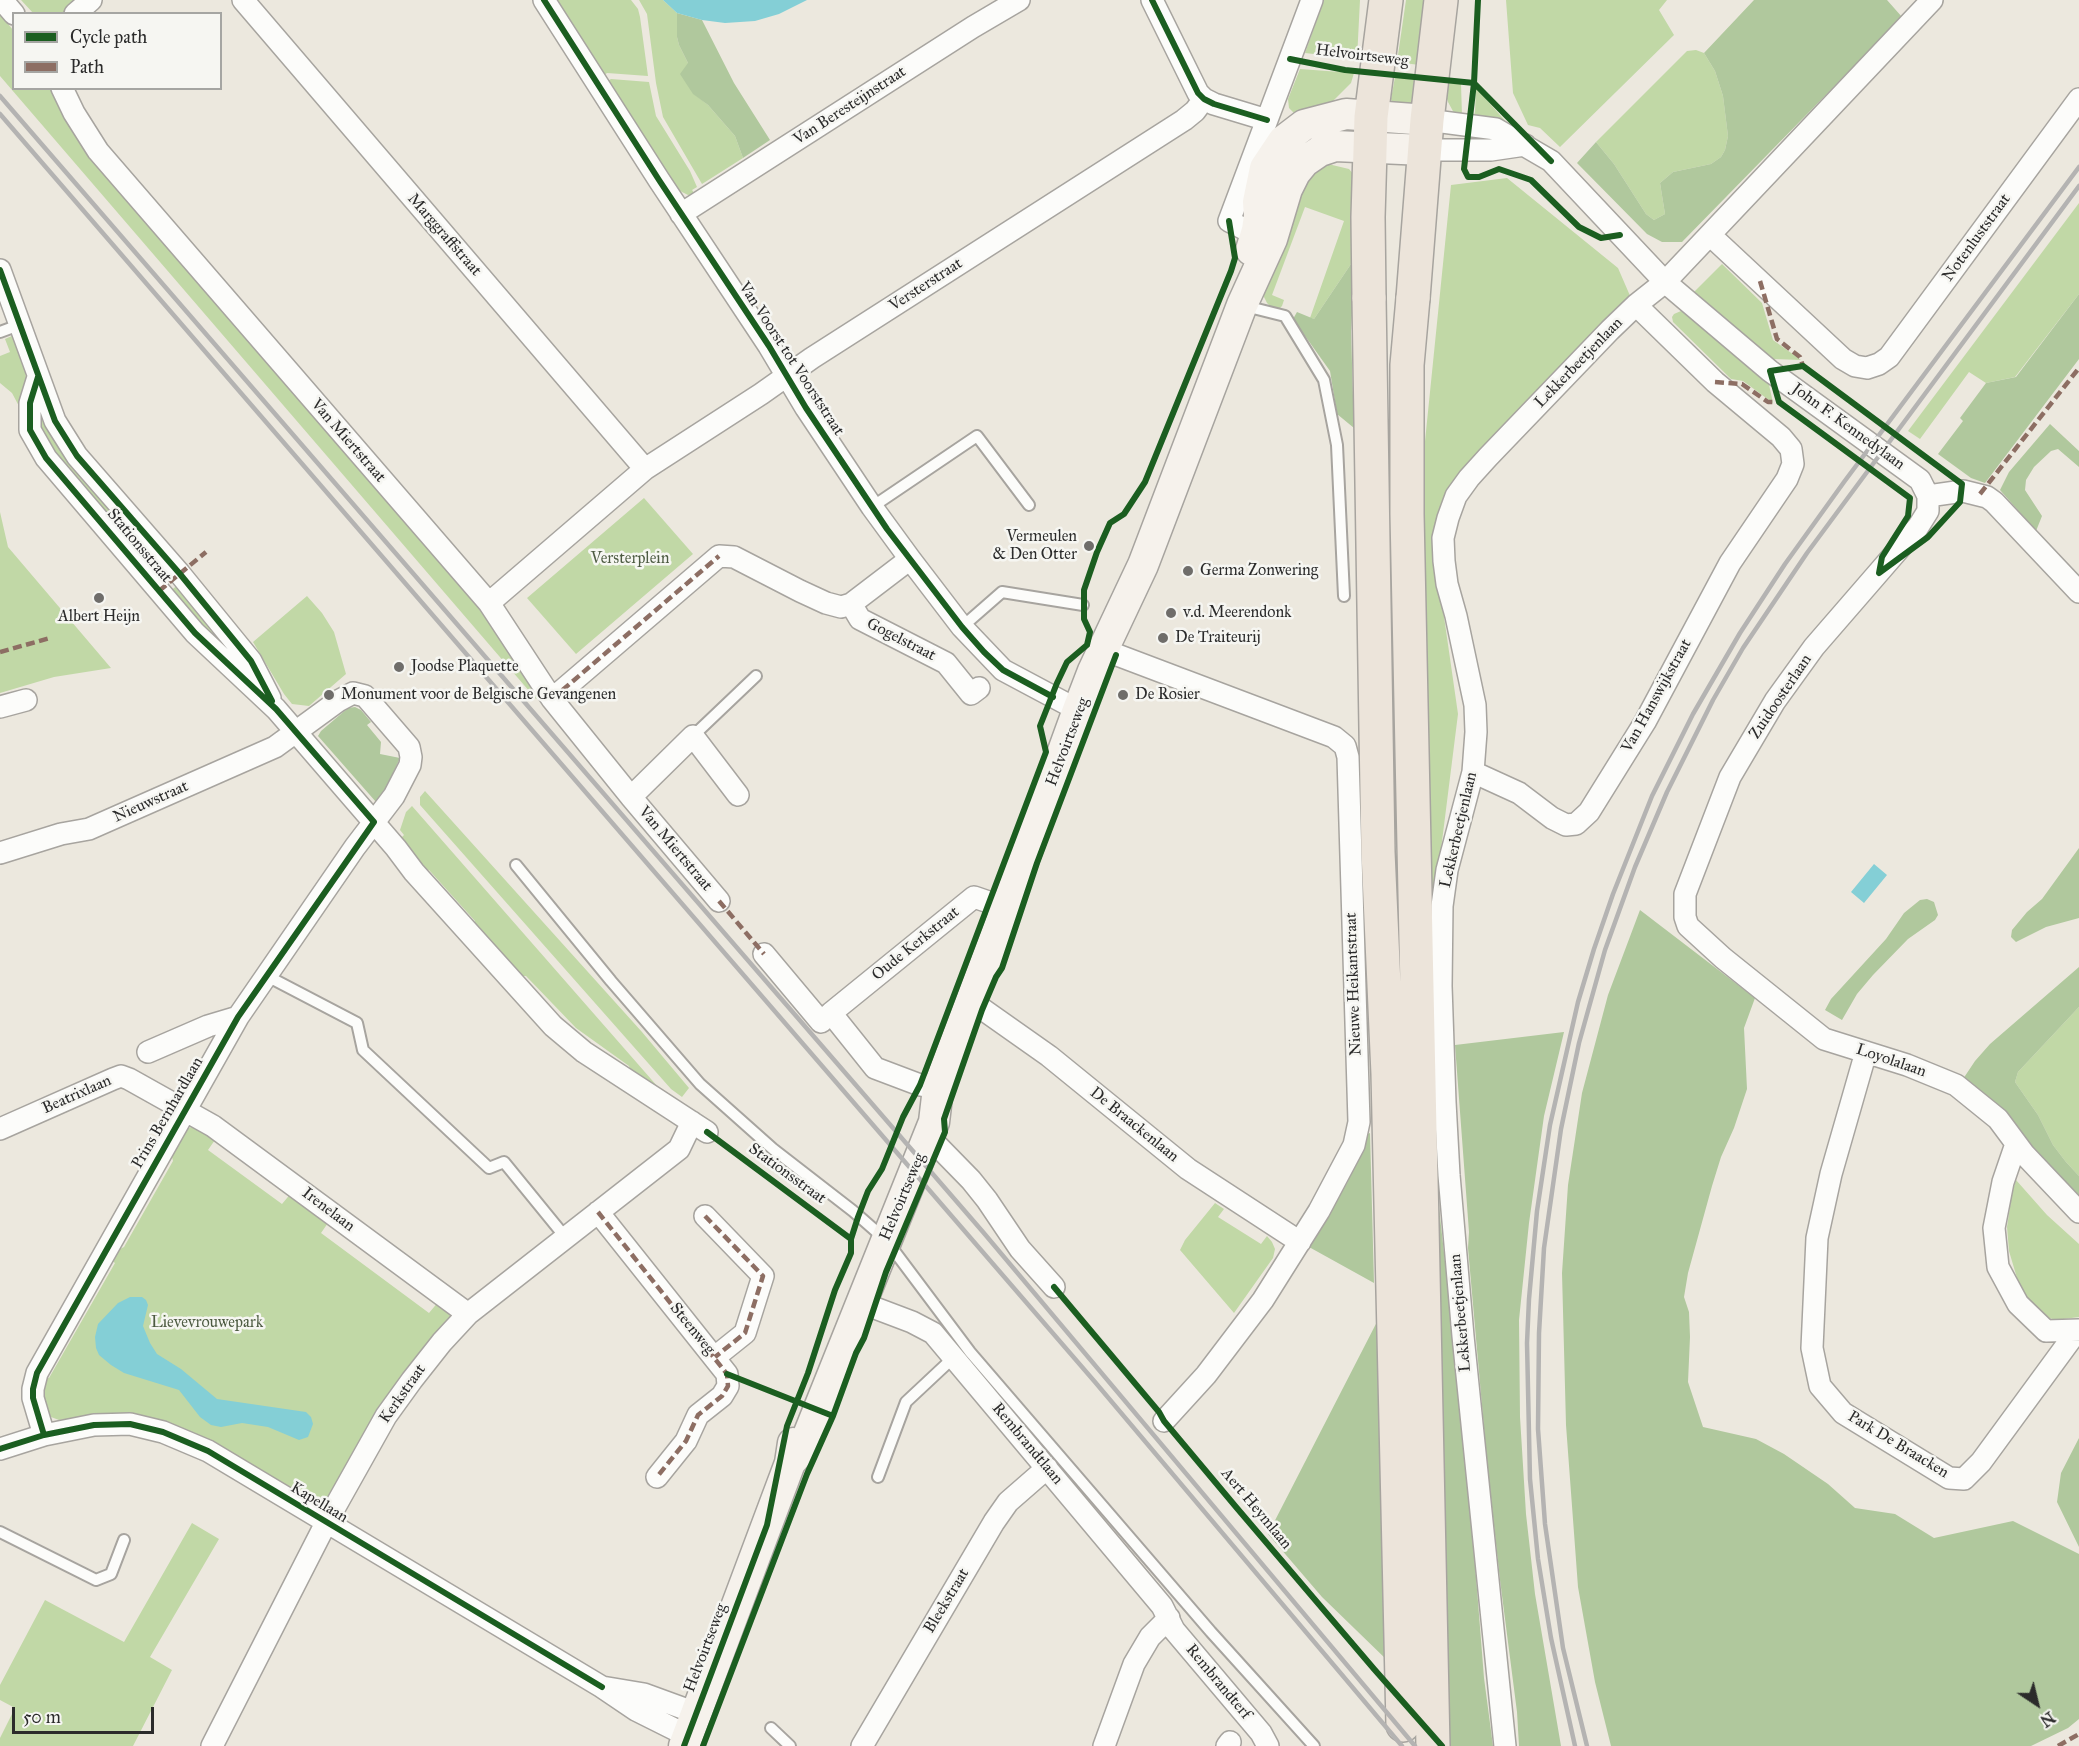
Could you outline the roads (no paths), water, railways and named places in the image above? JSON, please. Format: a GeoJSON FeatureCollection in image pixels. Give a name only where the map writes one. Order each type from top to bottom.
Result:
{"type":"FeatureCollection","features":[{"type":"Feature","properties":{"kind":"main road","name":"Helvoirtseweg"},"geometry":{"type":"LineString","coordinates":[[1371,132],[1386,0]]}},
{"type":"Feature","properties":{"kind":"main road"},"geometry":{"type":"LineString","coordinates":[[1433,1746],[1407,514],[1407,365],[1425,135],[1442,0]]}},
{"type":"Feature","properties":{"kind":"main road","name":"Helvoirtseweg"},"geometry":{"type":"LineString","coordinates":[[1263,239],[1258,202],[1265,168],[1283,141],[1304,125],[1346,114],[1371,132]]}},
{"type":"Feature","properties":{"kind":"main road","name":"Helvoirtseweg"},"geometry":{"type":"LineString","coordinates":[[790,1463],[803,1448],[861,1301],[917,1119],[938,1088],[971,1001],[998,905],[1093,671],[1143,566],[1242,305],[1263,239],[1295,173],[1304,162],[1320,152],[1371,132],[1425,135]]}},
{"type":"Feature","properties":{"kind":"main road"},"geometry":{"type":"LineString","coordinates":[[1371,132],[1368,217],[1378,852],[1389,1074],[1403,1725]]}},
{"type":"Feature","properties":{"kind":"main road","name":"Helvoirtseweg"},"geometry":{"type":"LineString","coordinates":[[689,1732],[790,1463],[792,1445],[853,1280],[881,1235],[934,1122],[938,1088]]}},
{"type":"Feature","properties":{"kind":"street"},"geometry":{"type":"LineString","coordinates":[[2,0],[12,12]]}},
{"type":"Feature","properties":{"kind":"street"},"geometry":{"type":"LineString","coordinates":[[77,12],[91,0]]}},
{"type":"Feature","properties":{"kind":"street","name":"Marggraffstraat"},"geometry":{"type":"LineString","coordinates":[[243,0],[645,469]]}},
{"type":"Feature","properties":{"kind":"street","name":"Van Voorst tot Voorststraat"},"geometry":{"type":"LineString","coordinates":[[544,0],[872,507],[910,559],[962,627],[1003,670],[1078,710]]}},
{"type":"Feature","properties":{"kind":"street","name":"Van Beresteijnstraat"},"geometry":{"type":"LineString","coordinates":[[681,214],[1019,0]]}},
{"type":"Feature","properties":{"kind":"street"},"geometry":{"type":"LineString","coordinates":[[1152,0],[1198,93],[1204,99],[1214,104],[1304,125]]}},
{"type":"Feature","properties":{"kind":"street","name":"Helvoirtseweg"},"geometry":{"type":"LineString","coordinates":[[1263,239],[1229,221],[1312,0]]}},
{"type":"Feature","properties":{"kind":"street","name":"Lekkerbeetjenlaan"},"geometry":{"type":"LineString","coordinates":[[1505,1746],[1449,1175],[1441,986],[1442,906],[1447,870],[1473,772],[1475,705],[1447,584],[1443,538],[1456,496],[1469,478],[1636,305],[1665,282],[1932,0]]}},
{"type":"Feature","properties":{"kind":"street","name":"Van Miertstraat"},"geometry":{"type":"LineString","coordinates":[[63,90],[87,134],[104,158],[489,603],[552,699],[719,901]]}},
{"type":"Feature","properties":{"kind":"street","name":"Versterstraat"},"geometry":{"type":"LineString","coordinates":[[645,469],[1184,120],[1204,99]]}},
{"type":"Feature","properties":{"kind":"street","name":"Notenluststraat"},"geometry":{"type":"LineString","coordinates":[[1710,235],[1843,360],[1855,366],[1867,368],[1889,357],[2079,99]]}},
{"type":"Feature","properties":{"kind":"street","name":"John F. Kennedylaan"},"geometry":{"type":"LineString","coordinates":[[1425,135],[1496,129],[1551,161],[1665,282],[1770,371],[1920,480],[1928,496]]}},
{"type":"Feature","properties":{"kind":"street"},"geometry":{"type":"LineString","coordinates":[[1425,135],[1491,150],[1526,146]]}},
{"type":"Feature","properties":{"kind":"street","name":"Stationsstraat"},"geometry":{"type":"LineString","coordinates":[[0,270],[10,328],[38,377],[55,421],[77,456],[180,574],[251,661],[276,709],[414,872],[554,1026],[584,1052],[700,1127]]}},
{"type":"Feature","properties":{"kind":"street","name":"Van Hanswijkstraat"},"geometry":{"type":"LineString","coordinates":[[1473,772],[1519,793],[1552,818],[1566,825],[1576,824],[1589,812],[1645,722],[1730,563],[1787,479],[1793,464],[1791,449],[1781,437],[1715,382],[1636,305]]}},
{"type":"Feature","properties":{"kind":"street"},"geometry":{"type":"LineString","coordinates":[[489,603],[645,469]]}},
{"type":"Feature","properties":{"kind":"street"},"geometry":{"type":"LineString","coordinates":[[1928,496],[1963,492],[1987,497],[2079,592]]}},
{"type":"Feature","properties":{"kind":"street","name":"Zuidoosterlaan"},"geometry":{"type":"LineString","coordinates":[[1688,926],[1684,917],[1685,894],[1730,777],[1775,702],[1814,647],[1918,527],[1928,511],[1928,496]]}},
{"type":"Feature","properties":{"kind":"street","name":"Gogelstraat"},"geometry":{"type":"LineString","coordinates":[[552,699],[719,556],[734,557],[826,603],[842,607],[851,604],[910,559]]}},
{"type":"Feature","properties":{"kind":"street","name":"Gogelstraat"},"geometry":{"type":"LineString","coordinates":[[851,604],[860,619],[946,663],[971,694],[979,688]]}},
{"type":"Feature","properties":{"kind":"street","name":"Nieuwe Heikantstraat"},"geometry":{"type":"LineString","coordinates":[[1104,650],[1334,737],[1345,746],[1348,757],[1359,1122],[1354,1145],[1345,1166],[1263,1300],[1206,1375],[1164,1421]]}},
{"type":"Feature","properties":{"kind":"street"},"geometry":{"type":"LineString","coordinates":[[296,733],[338,701],[353,693],[365,696],[409,747],[411,757],[410,765],[394,796],[374,822]]}},
{"type":"Feature","properties":{"kind":"street"},"geometry":{"type":"LineString","coordinates":[[0,707],[26,700]]}},
{"type":"Feature","properties":{"kind":"street","name":"Nieuwstraat"},"geometry":{"type":"LineString","coordinates":[[0,853],[62,834],[89,829],[275,747],[296,733]]}},
{"type":"Feature","properties":{"kind":"street"},"geometry":{"type":"LineString","coordinates":[[693,736],[738,795]]}},
{"type":"Feature","properties":{"kind":"street","name":"Van Miertstraat"},"geometry":{"type":"LineString","coordinates":[[631,797],[693,736]]}},
{"type":"Feature","properties":{"kind":"street","name":"Prins Bernhardlaan"},"geometry":{"type":"LineString","coordinates":[[44,1435],[33,1398],[37,1373],[238,1017],[374,822]]}},
{"type":"Feature","properties":{"kind":"street","name":"Oude Kerkstraat"},"geometry":{"type":"LineString","coordinates":[[831,1013],[974,897],[998,905]]}},
{"type":"Feature","properties":{"kind":"street","name":"Loyolalaan"},"geometry":{"type":"LineString","coordinates":[[1688,926],[1722,958],[1824,1039],[1907,1065],[1956,1085],[1998,1119],[2046,1178],[2079,1212]]}},
{"type":"Feature","properties":{"kind":"street"},"geometry":{"type":"LineString","coordinates":[[764,954],[821,1022],[831,1013],[875,1068],[921,1085],[938,1088]]}},
{"type":"Feature","properties":{"kind":"street","name":"De Braackenlaan"},"geometry":{"type":"LineString","coordinates":[[971,1001],[1049,1056],[1188,1169],[1300,1242]]}},
{"type":"Feature","properties":{"kind":"street"},"geometry":{"type":"LineString","coordinates":[[147,1052],[208,1026],[238,1017]]}},
{"type":"Feature","properties":{"kind":"street","name":"Park De Braacken"},"geometry":{"type":"LineString","coordinates":[[1866,1052],[1830,1174],[1817,1238],[1812,1348],[1820,1386],[1843,1413],[1949,1478],[1964,1479],[1981,1462],[2078,1331]]}},
{"type":"Feature","properties":{"kind":"street","name":"Beatrixlaan"},"geometry":{"type":"LineString","coordinates":[[0,1129],[121,1076],[185,1111]]}},
{"type":"Feature","properties":{"kind":"street","name":"Irenelaan"},"geometry":{"type":"LineString","coordinates":[[185,1111],[222,1132],[468,1314]]}},
{"type":"Feature","properties":{"kind":"street","name":"Kerkstraat"},"geometry":{"type":"LineString","coordinates":[[212,1746],[326,1523],[386,1416],[442,1342],[468,1314],[679,1149],[700,1127]]}},
{"type":"Feature","properties":{"kind":"street"},"geometry":{"type":"LineString","coordinates":[[927,1135],[971,1180],[1020,1249],[1053,1287]]}},
{"type":"Feature","properties":{"kind":"street","name":"Park De Braacken"},"geometry":{"type":"LineString","coordinates":[[2016,1143],[2003,1182],[1994,1228],[1998,1267],[2018,1304],[2046,1331],[2078,1331]]}},
{"type":"Feature","properties":{"kind":"street","name":"Steenweg"},"geometry":{"type":"LineString","coordinates":[[598,1212],[725,1370],[728,1386],[722,1396],[698,1416],[686,1441],[657,1477]]}},
{"type":"Feature","properties":{"kind":"street"},"geometry":{"type":"LineString","coordinates":[[705,1216],[763,1276],[745,1333],[715,1357]]}},
{"type":"Feature","properties":{"kind":"street","name":"Rembrandtlaan"},"geometry":{"type":"LineString","coordinates":[[861,1301],[933,1332],[1162,1606],[1169,1618]]}},
{"type":"Feature","properties":{"kind":"street","name":"Kapellaan"},"geometry":{"type":"LineString","coordinates":[[0,1449],[44,1435],[94,1425],[129,1424],[163,1432],[208,1451],[602,1688],[644,1694],[689,1732]]}},
{"type":"Feature","properties":{"kind":"street","name":"Bleekstraat"},"geometry":{"type":"LineString","coordinates":[[862,1746],[994,1522],[1008,1502],[1047,1467]]}},
{"type":"Feature","properties":{"kind":"street"},"geometry":{"type":"LineString","coordinates":[[1104,1746],[1134,1664],[1150,1637],[1169,1618]]}},
{"type":"Feature","properties":{"kind":"street","name":"Rembrandterf"},"geometry":{"type":"LineString","coordinates":[[1169,1618],[1174,1630],[1261,1733],[1268,1746]]}},
{"type":"Feature","properties":{"kind":"lane"},"geometry":{"type":"LineString","coordinates":[[1242,305],[1287,313],[1324,380],[1337,445],[1344,596]]}},
{"type":"Feature","properties":{"kind":"lane"},"geometry":{"type":"LineString","coordinates":[[872,507],[977,436],[1029,505]]}},
{"type":"Feature","properties":{"kind":"lane"},"geometry":{"type":"LineString","coordinates":[[962,627],[1002,592],[1083,605]]}},
{"type":"Feature","properties":{"kind":"lane","name":"Van Miertstraat"},"geometry":{"type":"LineString","coordinates":[[693,736],[756,676]]}},
{"type":"Feature","properties":{"kind":"lane"},"geometry":{"type":"LineString","coordinates":[[516,865],[610,981],[700,1084],[773,1149],[881,1235],[970,1352],[1211,1632],[1314,1746]]}},
{"type":"Feature","properties":{"kind":"lane"},"geometry":{"type":"LineString","coordinates":[[267,976],[357,1023],[363,1050],[489,1168],[504,1162],[566,1238]]}},
{"type":"Feature","properties":{"kind":"lane"},"geometry":{"type":"LineString","coordinates":[[878,1478],[906,1402],[953,1358]]}},
{"type":"Feature","properties":{"kind":"lane"},"geometry":{"type":"LineString","coordinates":[[0,1532],[96,1580],[111,1574],[123,1540]]}},
{"type":"Feature","properties":{"kind":"lane"},"geometry":{"type":"LineString","coordinates":[[771,1728],[790,1746]]}},
{"type":"Feature","properties":{"kind":"water"},"geometry":{"type":"Polygon","coordinates":[[[663,0],[807,0],[779,14],[755,21],[725,23],[677,13],[663,0]]]}},
{"type":"Feature","properties":{"kind":"water"},"geometry":{"type":"Polygon","coordinates":[[[1874,864],[1887,875],[1864,903],[1851,892],[1874,864]]]}},
{"type":"Feature","properties":{"kind":"water"},"geometry":{"type":"Polygon","coordinates":[[[130,1297],[142,1297],[146,1300],[148,1305],[143,1326],[157,1354],[181,1369],[217,1399],[306,1412],[313,1424],[308,1437],[299,1440],[268,1427],[242,1423],[221,1427],[211,1425],[200,1417],[179,1390],[124,1373],[111,1365],[99,1355],[96,1348],[95,1337],[98,1324],[118,1303],[130,1297]]]}},
{"type":"Feature","properties":{"kind":"railway"},"geometry":{"type":"LineString","coordinates":[[0,96],[983,1232],[1415,1746]]}},
{"type":"Feature","properties":{"kind":"railway"},"geometry":{"type":"LineString","coordinates":[[0,114],[1095,1382],[1402,1746]]}},
{"type":"Feature","properties":{"kind":"railway"},"geometry":{"type":"LineString","coordinates":[[1575,1746],[1551,1638],[1538,1559],[1530,1479],[1527,1343],[1537,1211],[1550,1125],[1578,1002],[1594,949],[1652,796],[1693,714],[1740,633],[1785,564],[1844,482],[2079,167]]}},
{"type":"Feature","properties":{"kind":"railway"},"geometry":{"type":"LineString","coordinates":[[1587,1746],[1563,1648],[1545,1524],[1538,1429],[1539,1333],[1544,1248],[1561,1129],[1579,1043],[1605,950],[1635,867],[1667,792],[1713,700],[1743,648],[1807,553],[2079,186]]}},
{"type":"Feature","properties":{"kind":"place","name":"Vermeulen & Den Otter"},"geometry":{"type":"Point","coordinates":[1089,546]}},
{"type":"Feature","properties":{"kind":"place","name":"Germa Zonwering"},"geometry":{"type":"Point","coordinates":[1188,571]}},
{"type":"Feature","properties":{"kind":"place","name":"Albert Heijn"},"geometry":{"type":"Point","coordinates":[99,598]}},
{"type":"Feature","properties":{"kind":"place","name":"v.d. Meerendonk"},"geometry":{"type":"Point","coordinates":[1171,613]}},
{"type":"Feature","properties":{"kind":"place","name":"De Traiteurij"},"geometry":{"type":"Point","coordinates":[1163,638]}},
{"type":"Feature","properties":{"kind":"place","name":"Joodse Plaquette"},"geometry":{"type":"Point","coordinates":[399,667]}},
{"type":"Feature","properties":{"kind":"place","name":"Monument voor de Belgische Gevangenen"},"geometry":{"type":"Point","coordinates":[329,695]}},
{"type":"Feature","properties":{"kind":"place","name":"De Rosier"},"geometry":{"type":"Point","coordinates":[1123,695]}},
{"type":"Feature","properties":{"kind":"park label","name":"Versterplein"},"geometry":{"type":"Point","coordinates":[630,559]}},
{"type":"Feature","properties":{"kind":"park label","name":"Lievevrouwepark"},"geometry":{"type":"Point","coordinates":[207,1323]}}]}
